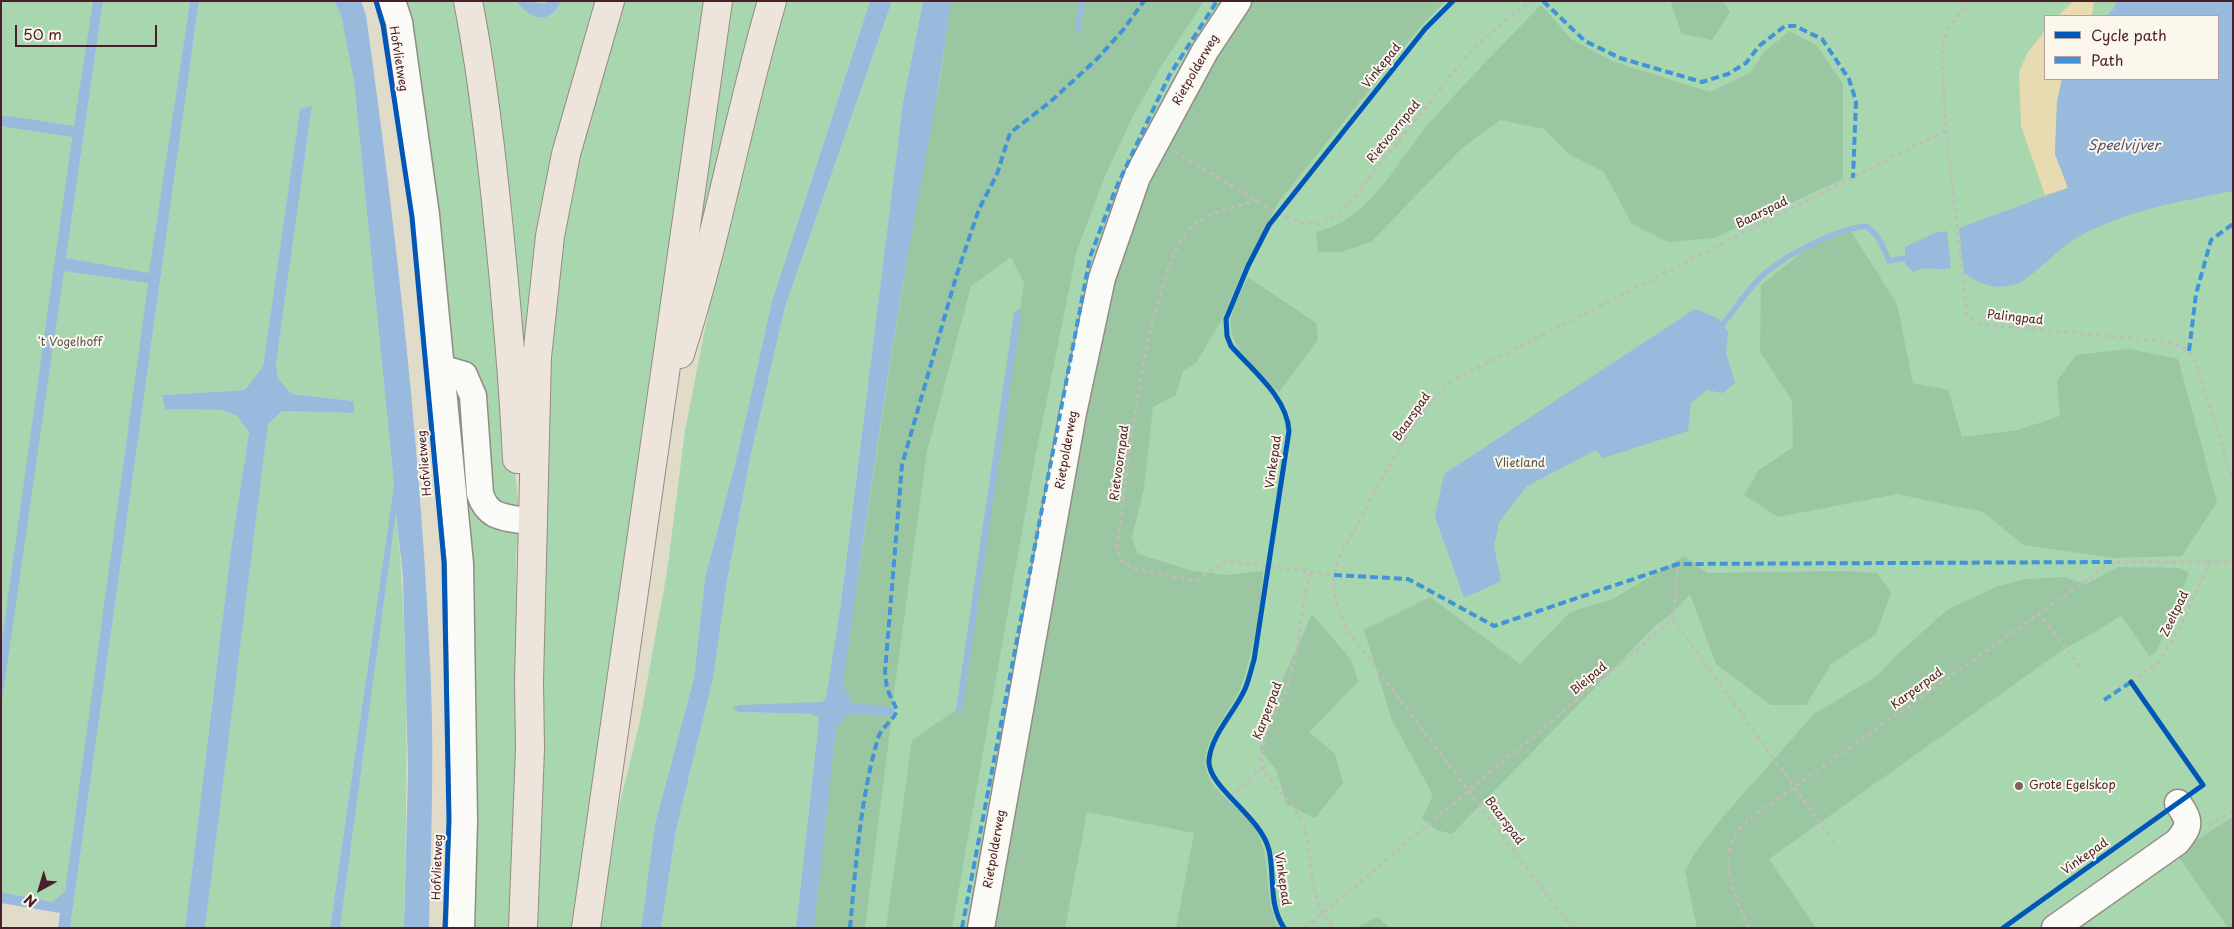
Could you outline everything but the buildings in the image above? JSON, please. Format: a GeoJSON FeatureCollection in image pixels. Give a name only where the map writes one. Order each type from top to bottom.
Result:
{"type":"FeatureCollection","features":[{"type":"Feature","properties":{"kind":"highway"},"geometry":{"type":"LineString","coordinates":[[468,1],[476,40],[490,147],[508,310],[529,681]]}},
{"type":"Feature","properties":{"kind":"highway"},"geometry":{"type":"LineString","coordinates":[[523,928],[530,749],[529,681],[537,366],[549,244],[566,154],[610,1]]}},
{"type":"Feature","properties":{"kind":"highway"},"geometry":{"type":"LineString","coordinates":[[586,928],[718,1]]}},
{"type":"Feature","properties":{"kind":"highway"},"geometry":{"type":"LineString","coordinates":[[658,424],[700,290],[733,147],[772,1]]}},
{"type":"Feature","properties":{"kind":"street","name":"Hofvlietweg"},"geometry":{"type":"LineString","coordinates":[[392,1],[399,22],[426,215],[460,564],[464,821],[461,928]]}},
{"type":"Feature","properties":{"kind":"street","name":"Rietpolderweg"},"geometry":{"type":"LineString","coordinates":[[981,928],[1073,413],[1100,288],[1122,214],[1137,177],[1205,51],[1238,1]]}},
{"type":"Feature","properties":{"kind":"street"},"geometry":{"type":"LineString","coordinates":[[440,368],[464,375],[473,396],[480,494],[484,506],[499,516],[520,520]]}},
{"type":"Feature","properties":{"kind":"street"},"geometry":{"type":"LineString","coordinates":[[2055,928],[2178,842],[2187,830],[2188,817],[2178,803]]}},
{"type":"Feature","properties":{"kind":"path"},"geometry":{"type":"LineString","coordinates":[[1273,219],[1279,210]]}},
{"type":"Feature","properties":{"kind":"path"},"geometry":{"type":"LineString","coordinates":[[2210,562],[2233,562]]}},
{"type":"Feature","properties":{"kind":"path"},"geometry":{"type":"LineString","coordinates":[[1678,564],[1673,619],[1834,842]]}},
{"type":"Feature","properties":{"kind":"path"},"geometry":{"type":"LineString","coordinates":[[2038,613],[2080,666]]}},
{"type":"Feature","properties":{"kind":"path"},"geometry":{"type":"LineString","coordinates":[[2130,682],[2136,690]]}},
{"type":"Feature","properties":{"kind":"path"},"geometry":{"type":"LineString","coordinates":[[1230,796],[1263,767],[1305,828],[1313,890],[1322,914],[1333,928]]}},
{"type":"Feature","properties":{"kind":"path"},"geometry":{"type":"LineString","coordinates":[[1225,791],[1235,802]]}},
{"type":"Feature","properties":{"kind":"green space","name":"'t Vogelhoff"},"geometry":{"type":"Polygon","coordinates":[[[1,1],[97,1],[72,137],[54,268],[66,258],[103,1],[190,1],[148,283],[72,847],[65,891],[54,902],[1,892],[1,1]]]}},
{"type":"Feature","properties":{"kind":"green space"},"geometry":{"type":"Polygon","coordinates":[[[199,1],[334,1],[341,15],[354,82],[394,485],[330,928],[205,928],[268,424],[282,411],[354,413],[354,401],[292,394],[278,379],[276,364],[312,106],[300,110],[263,366],[245,390],[163,395],[165,409],[222,410],[237,416],[249,432],[231,549],[185,928],[70,928],[199,1]]]}},
{"type":"Feature","properties":{"kind":"green space"},"geometry":{"type":"Polygon","coordinates":[[[403,1],[453,1],[485,168],[520,520],[516,554],[518,816],[509,928],[472,928],[477,814],[466,548],[403,1]]]}},
{"type":"Feature","properties":{"kind":"green space"},"geometry":{"type":"Polygon","coordinates":[[[475,1],[516,1],[527,12],[539,18],[551,15],[561,1],[596,1],[563,116],[541,210],[530,288],[520,392],[475,1]]]}},
{"type":"Feature","properties":{"kind":"green space"},"geometry":{"type":"Polygon","coordinates":[[[618,1],[704,1],[575,928],[535,928],[544,758],[538,441],[561,217],[618,1]]]}},
{"type":"Feature","properties":{"kind":"green space"},"geometry":{"type":"Polygon","coordinates":[[[727,1],[765,1],[689,282],[727,1]]]}},
{"type":"Feature","properties":{"kind":"green space"},"geometry":{"type":"Polygon","coordinates":[[[779,1],[870,1],[772,301],[738,452],[705,578],[694,678],[655,824],[641,928],[599,928],[619,807],[640,721],[667,572],[685,431],[725,227],[779,1]]]}},
{"type":"Feature","properties":{"kind":"green space"},"geometry":{"type":"Polygon","coordinates":[[[892,1],[923,1],[903,102],[841,602],[826,699],[822,702],[738,712],[811,714],[819,718],[796,928],[661,928],[676,830],[713,679],[727,581],[750,459],[785,307],[892,1]]]}},
{"type":"Feature","properties":{"kind":"green space","name":"Vlietland"},"geometry":{"type":"Polygon","coordinates":[[[933,1],[2233,1],[2233,928],[806,928],[933,1]]]}},
{"type":"Feature","properties":{"kind":"green space"},"geometry":{"type":"Polygon","coordinates":[[[951,1],[1079,1],[1075,29],[1080,32],[1085,1],[1204,1],[1162,65],[1132,118],[1105,176],[1077,250],[1035,458],[952,928],[886,928],[912,740],[956,710],[959,713],[962,710],[1024,283],[1011,257],[971,286],[927,451],[892,707],[852,703],[843,684],[854,604],[894,340],[920,182],[941,76],[951,1]]]}},
{"type":"Feature","properties":{"kind":"green space"},"geometry":{"type":"Polygon","coordinates":[[[1248,1],[1445,1],[1421,26],[1280,200],[1245,265],[1222,319],[1196,363],[1183,371],[1176,395],[1153,407],[1144,488],[1132,538],[1138,554],[1193,571],[1226,575],[1263,571],[1256,630],[1245,674],[1236,696],[1210,741],[1205,764],[1212,784],[1248,820],[1259,836],[1263,847],[1271,906],[1279,928],[1176,928],[1194,833],[1087,812],[1065,928],[993,928],[1109,280],[1145,180],[1248,1]]]}},
{"type":"Feature","properties":{"kind":"green space"},"geometry":{"type":"Polygon","coordinates":[[[1673,1],[1723,1],[1730,12],[1712,40],[1682,34],[1671,4],[1673,1]]]}},
{"type":"Feature","properties":{"kind":"green space"},"geometry":{"type":"Polygon","coordinates":[[[1541,5],[1571,39],[1614,62],[1710,92],[1750,73],[1765,51],[1790,31],[1817,46],[1843,84],[1843,179],[1714,238],[1668,242],[1632,224],[1604,172],[1569,154],[1544,129],[1500,120],[1462,148],[1371,242],[1341,252],[1318,252],[1316,232],[1335,226],[1367,202],[1381,187],[1431,121],[1541,5]]]}},
{"type":"Feature","properties":{"kind":"green space"},"geometry":{"type":"Polygon","coordinates":[[[1851,231],[1897,304],[1913,383],[1948,390],[1962,437],[2018,430],[2060,416],[2057,381],[2076,355],[2129,349],[2178,359],[2217,502],[2182,556],[2113,558],[2024,545],[1983,512],[1897,494],[1778,517],[1744,495],[1759,470],[1793,447],[1792,401],[1760,352],[1761,285],[1808,248],[1851,231]]]}},
{"type":"Feature","properties":{"kind":"green space"},"geometry":{"type":"Polygon","coordinates":[[[1248,277],[1316,323],[1318,340],[1279,392],[1241,351],[1232,331],[1233,309],[1248,277]]]}},
{"type":"Feature","properties":{"kind":"green space"},"geometry":{"type":"Polygon","coordinates":[[[396,509],[404,613],[406,771],[404,928],[340,928],[396,509]]]}},
{"type":"Feature","properties":{"kind":"green space"},"geometry":{"type":"Polygon","coordinates":[[[1685,556],[1707,573],[1844,571],[1877,573],[1891,593],[1876,634],[1831,664],[1806,705],[1771,705],[1716,664],[1690,594],[1670,615],[1658,623],[1452,834],[1437,830],[1422,819],[1433,795],[1392,720],[1364,630],[1430,597],[1520,664],[1570,612],[1611,600],[1685,556]]]}},
{"type":"Feature","properties":{"kind":"green space"},"geometry":{"type":"Polygon","coordinates":[[[2118,567],[2180,568],[2189,573],[2156,652],[2149,656],[2121,615],[2061,651],[1769,859],[1816,928],[1697,928],[1685,871],[1694,854],[1722,818],[1814,714],[1877,676],[1899,653],[1947,610],[1998,586],[2027,579],[2064,577],[2086,584],[2118,567]]]}},
{"type":"Feature","properties":{"kind":"green space"},"geometry":{"type":"Polygon","coordinates":[[[1312,614],[1352,661],[1358,682],[1309,732],[1335,754],[1343,783],[1315,818],[1287,805],[1276,769],[1259,749],[1269,726],[1282,681],[1312,614]]]}},
{"type":"Feature","properties":{"kind":"green space"},"geometry":{"type":"Polygon","coordinates":[[[848,714],[892,715],[865,928],[814,928],[836,729],[848,714]]]}},
{"type":"Feature","properties":{"kind":"green space"},"geometry":{"type":"Polygon","coordinates":[[[2233,817],[2233,928],[2228,928],[2176,853],[2233,817]]]}},
{"type":"Feature","properties":{"kind":"green space"},"geometry":{"type":"Polygon","coordinates":[[[1377,917],[1390,928],[1355,928],[1377,917]]]}},
{"type":"Feature","properties":{"kind":"sand"},"geometry":{"type":"Polygon","coordinates":[[[2074,1],[2094,1],[2092,15],[2058,15],[2074,1]]]}},
{"type":"Feature","properties":{"kind":"sand"},"geometry":{"type":"Polygon","coordinates":[[[2044,32],[2044,80],[2062,80],[2057,102],[2055,154],[2068,188],[2045,195],[2021,126],[2019,72],[2028,52],[2044,32]]]}},
{"type":"Feature","properties":{"kind":"water"},"geometry":{"type":"Polygon","coordinates":[[[93,1],[103,1],[66,258],[149,273],[190,1],[199,1],[70,928],[58,928],[60,913],[1,903],[1,892],[53,902],[65,891],[148,283],[64,271],[1,706],[1,647],[72,137],[1,126],[1,115],[74,126],[93,1]]]}},
{"type":"Feature","properties":{"kind":"water"},"geometry":{"type":"Polygon","coordinates":[[[334,1],[361,1],[366,15],[407,349],[415,432],[431,684],[432,775],[429,928],[404,928],[408,770],[403,577],[396,512],[340,928],[330,928],[394,485],[354,82],[341,15],[334,1]]]}},
{"type":"Feature","properties":{"kind":"water"},"geometry":{"type":"Polygon","coordinates":[[[516,1],[545,3],[547,1],[561,1],[551,14],[539,18],[527,12],[516,1]]]}},
{"type":"Feature","properties":{"kind":"water"},"geometry":{"type":"Polygon","coordinates":[[[870,1],[892,1],[785,307],[750,459],[727,581],[713,679],[676,830],[661,928],[641,928],[655,824],[694,678],[705,578],[738,452],[772,301],[870,1]]]}},
{"type":"Feature","properties":{"kind":"water"},"geometry":{"type":"Polygon","coordinates":[[[923,1],[951,1],[935,105],[887,378],[843,684],[852,703],[892,707],[894,711],[892,715],[848,714],[836,729],[814,928],[796,928],[819,718],[811,714],[738,712],[732,708],[740,705],[822,702],[826,698],[841,602],[903,102],[923,1]]]}},
{"type":"Feature","properties":{"kind":"water"},"geometry":{"type":"Polygon","coordinates":[[[1079,1],[1085,1],[1080,32],[1077,33],[1075,29],[1079,1]]]}},
{"type":"Feature","properties":{"kind":"water","name":"Speelvijver"},"geometry":{"type":"Polygon","coordinates":[[[2116,1],[2233,1],[2233,191],[2149,209],[2108,222],[2070,242],[2027,278],[2017,284],[1995,287],[1983,284],[1964,273],[1959,228],[2068,188],[2055,154],[2057,102],[2062,80],[2219,80],[2219,15],[2108,15],[2115,7],[2116,1]]]}},
{"type":"Feature","properties":{"kind":"water"},"geometry":{"type":"Polygon","coordinates":[[[312,106],[276,364],[278,379],[292,394],[354,401],[354,413],[282,411],[268,424],[205,928],[185,928],[231,549],[249,432],[237,416],[222,410],[165,409],[162,395],[245,390],[263,366],[300,109],[312,106]]]}},
{"type":"Feature","properties":{"kind":"water"},"geometry":{"type":"Polygon","coordinates":[[[1947,231],[1951,268],[1927,268],[1913,272],[1905,264],[1905,247],[1935,233],[1947,231]]]}},
{"type":"Feature","properties":{"kind":"water"},"geometry":{"type":"Polygon","coordinates":[[[1019,309],[1021,314],[962,710],[959,713],[956,710],[1014,313],[1019,309]]]}},
{"type":"Feature","properties":{"kind":"water"},"geometry":{"type":"Polygon","coordinates":[[[1695,309],[1718,318],[1728,332],[1726,353],[1735,383],[1723,393],[1707,390],[1691,403],[1688,431],[1603,458],[1596,450],[1527,486],[1499,522],[1494,546],[1501,581],[1464,598],[1435,517],[1444,474],[1695,309]]]}},
{"type":"Feature","properties":{"kind":"waterway"},"geometry":{"type":"LineString","coordinates":[[1723,324],[1750,289],[1768,271],[1794,253],[1840,232],[1866,226],[1883,246],[1889,261],[1905,258]]}},
{"type":"Feature","properties":{"kind":"marked path"},"geometry":{"type":"LineString","coordinates":[[850,928],[859,832],[872,761],[878,738],[897,710],[887,689],[885,672],[902,465],[956,277],[979,209],[997,174],[1010,133],[1050,102],[1097,59],[1123,30],[1144,1]]}},
{"type":"Feature","properties":{"kind":"marked path"},"geometry":{"type":"LineString","coordinates":[[962,928],[1090,257],[1116,188],[1169,76],[1217,1]]}},
{"type":"Feature","properties":{"kind":"marked path"},"geometry":{"type":"LineString","coordinates":[[1543,1],[1585,41],[1620,58],[1702,82],[1728,74],[1746,63],[1759,46],[1785,26],[1795,26],[1822,39],[1849,79],[1856,101],[1853,178]]}},
{"type":"Feature","properties":{"kind":"marked path"},"geometry":{"type":"LineString","coordinates":[[2189,351],[2196,294],[2211,240],[2233,224]]}},
{"type":"Feature","properties":{"kind":"marked path"},"geometry":{"type":"LineString","coordinates":[[1334,575],[1408,579],[1494,626],[1678,564],[2112,562]]}},
{"type":"Feature","properties":{"kind":"marked path"},"geometry":{"type":"LineString","coordinates":[[2104,700],[2131,682]]}},
{"type":"Feature","properties":{"kind":"cycle path"},"geometry":{"type":"LineString","coordinates":[[376,1],[383,25],[412,217],[444,562],[449,820],[445,928]]}},
{"type":"Feature","properties":{"kind":"cycle path","name":"Vinkepad"},"geometry":{"type":"LineString","coordinates":[[1284,928],[1279,919],[1274,900],[1271,860],[1264,837],[1256,825],[1216,781],[1209,760],[1214,742],[1241,698],[1254,660],[1289,431],[1287,419],[1276,396],[1231,346],[1227,336],[1226,319],[1248,266],[1269,225],[1425,29],[1453,1]]}},
{"type":"Feature","properties":{"kind":"cycle path","name":"Vinkepad"},"geometry":{"type":"LineString","coordinates":[[2003,928],[2203,785],[2131,682]]}},
{"type":"Feature","properties":{"kind":"place","name":"Grote Egelskop"},"geometry":{"type":"Point","coordinates":[2019,786]}}]}
